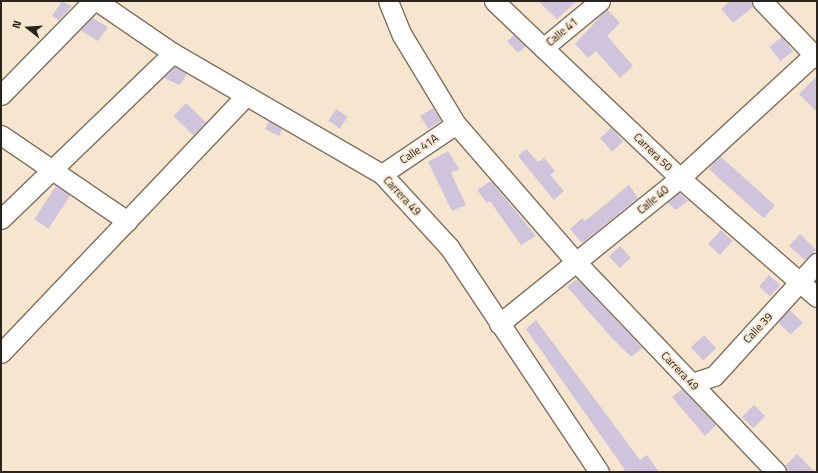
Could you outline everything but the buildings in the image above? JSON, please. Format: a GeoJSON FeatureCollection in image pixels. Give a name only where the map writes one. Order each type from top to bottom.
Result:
{"type":"FeatureCollection","features":[{"type":"Feature","properties":{"kind":"street"},"geometry":{"type":"LineString","coordinates":[[1,95],[93,1]]}},
{"type":"Feature","properties":{"kind":"street","name":"Carrera 49"},"geometry":{"type":"LineString","coordinates":[[97,1],[173,53],[382,174],[449,247],[599,472]]}},
{"type":"Feature","properties":{"kind":"street","name":"Carrera 49"},"geometry":{"type":"LineString","coordinates":[[388,1],[402,34],[456,124],[577,263],[776,472]]}},
{"type":"Feature","properties":{"kind":"street","name":"Carrera 50"},"geometry":{"type":"LineString","coordinates":[[494,1],[680,178],[802,281],[817,297]]}},
{"type":"Feature","properties":{"kind":"street","name":"Calle 41"},"geometry":{"type":"LineString","coordinates":[[543,48],[600,1]]}},
{"type":"Feature","properties":{"kind":"street"},"geometry":{"type":"LineString","coordinates":[[762,1],[816,55]]}},
{"type":"Feature","properties":{"kind":"street"},"geometry":{"type":"LineString","coordinates":[[1,219],[173,53]]}},
{"type":"Feature","properties":{"kind":"street","name":"Calle 40"},"geometry":{"type":"LineString","coordinates":[[499,324],[577,263],[680,178],[816,55]]}},
{"type":"Feature","properties":{"kind":"street"},"geometry":{"type":"LineString","coordinates":[[4,344],[126,221],[246,96]]}},
{"type":"Feature","properties":{"kind":"street","name":"Calle 41A"},"geometry":{"type":"LineString","coordinates":[[382,174],[456,124]]}},
{"type":"Feature","properties":{"kind":"street"},"geometry":{"type":"LineString","coordinates":[[1,135],[126,221]]}},
{"type":"Feature","properties":{"kind":"street","name":"Calle 39"},"geometry":{"type":"LineString","coordinates":[[692,383],[714,376],[817,263]]}}]}
